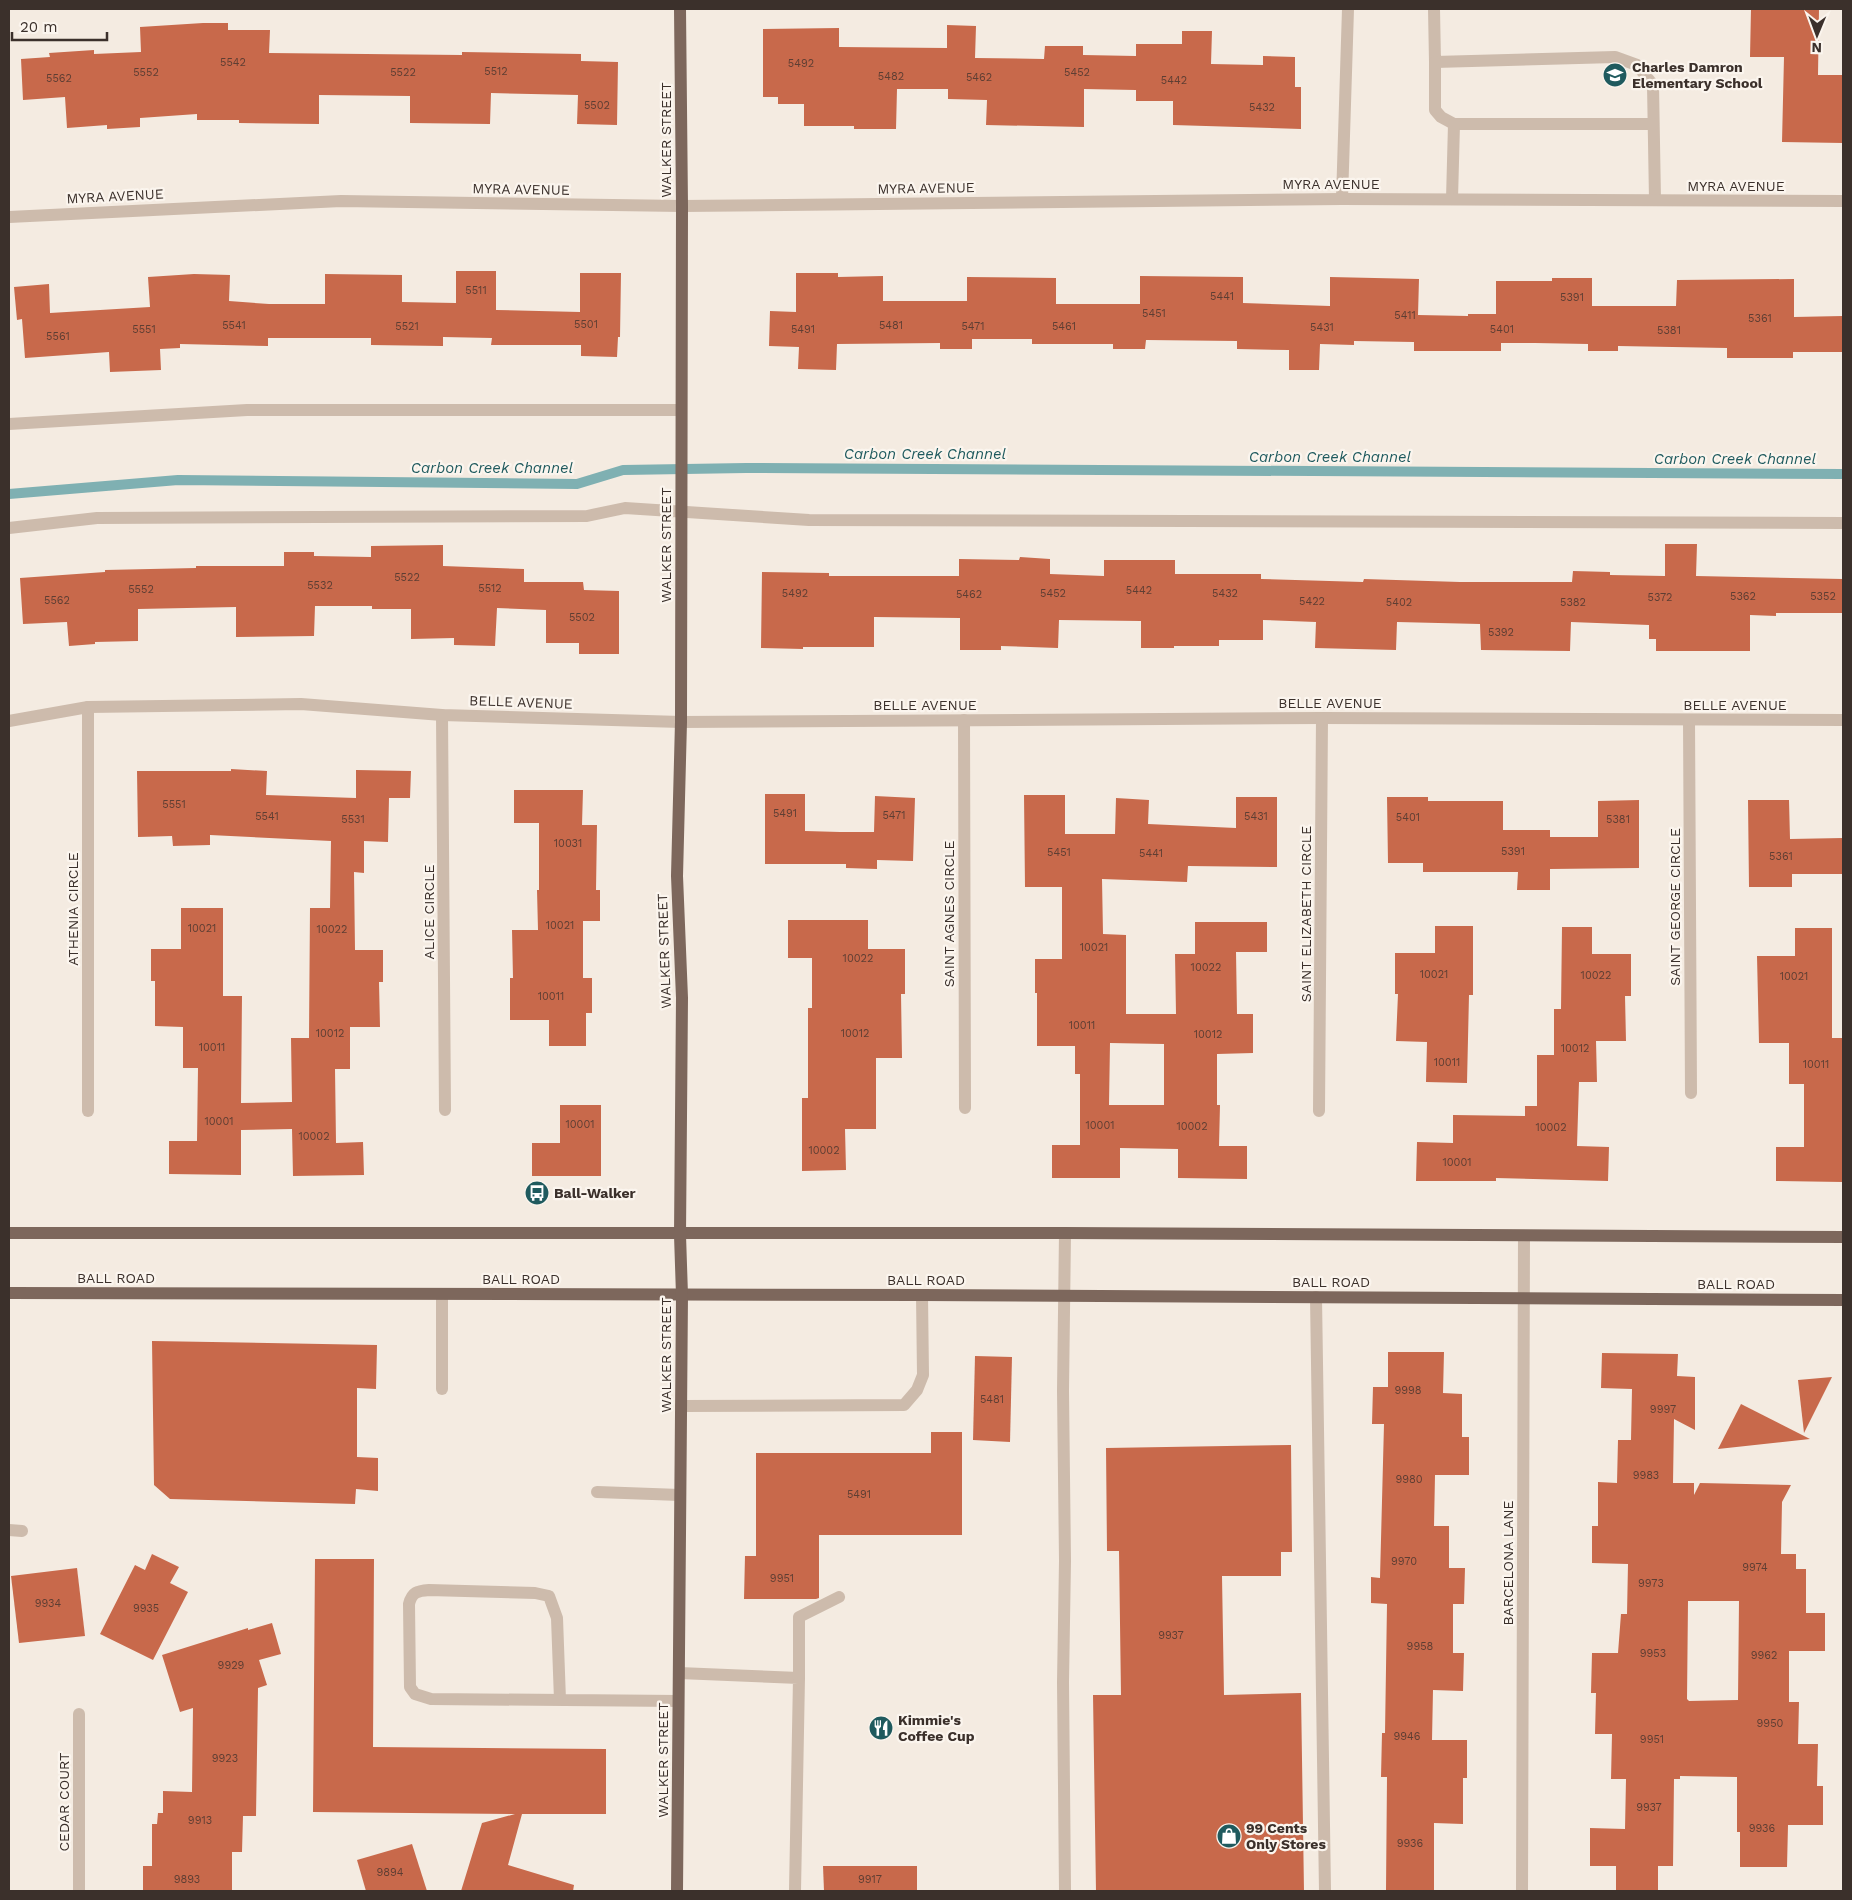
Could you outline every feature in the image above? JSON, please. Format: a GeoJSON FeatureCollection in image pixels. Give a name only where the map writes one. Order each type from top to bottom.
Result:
{"type":"FeatureCollection","features":[{"type":"Feature","properties":{"kind":"main road","name":"WALKER STREET"},"geometry":{"type":"LineString","coordinates":[[677,1891],[682,1295],[680,1234],[682,998],[677,876],[681,722],[682,206],[680,9]]}},
{"type":"Feature","properties":{"kind":"main road"},"geometry":{"type":"LineString","coordinates":[[9,1233],[1065,1233],[1843,1237]]}},
{"type":"Feature","properties":{"kind":"main road","name":"BALL ROAD"},"geometry":{"type":"LineString","coordinates":[[9,1293],[1843,1300]]}},
{"type":"Feature","properties":{"kind":"street"},"geometry":{"type":"LineString","coordinates":[[1342,199],[1348,9]]}},
{"type":"Feature","properties":{"kind":"street"},"geometry":{"type":"LineString","coordinates":[[1434,9],[1436,110],[1441,117],[1454,124],[1653,124]]}},
{"type":"Feature","properties":{"kind":"street"},"geometry":{"type":"LineString","coordinates":[[1435,62],[1614,57],[1637,64],[1653,85],[1655,200]]}},
{"type":"Feature","properties":{"kind":"street"},"geometry":{"type":"LineString","coordinates":[[1452,199],[1454,124]]}},
{"type":"Feature","properties":{"kind":"street","name":"MYRA AVENUE"},"geometry":{"type":"LineString","coordinates":[[9,217],[341,200],[682,206],[1342,199],[1843,201]]}},
{"type":"Feature","properties":{"kind":"street"},"geometry":{"type":"LineString","coordinates":[[9,424],[247,410],[681,410]]}},
{"type":"Feature","properties":{"kind":"street"},"geometry":{"type":"LineString","coordinates":[[9,528],[98,518],[587,516],[625,508],[681,506],[810,520],[1843,523]]}},
{"type":"Feature","properties":{"kind":"street","name":"BELLE AVENUE"},"geometry":{"type":"LineString","coordinates":[[9,721],[88,707],[301,704],[442,715],[681,722],[1322,718],[1843,720]]}},
{"type":"Feature","properties":{"kind":"street","name":"ATHENIA CIRCLE"},"geometry":{"type":"LineString","coordinates":[[88,707],[88,1111]]}},
{"type":"Feature","properties":{"kind":"street","name":"ALICE CIRCLE"},"geometry":{"type":"LineString","coordinates":[[442,715],[445,1110]]}},
{"type":"Feature","properties":{"kind":"street","name":"SAINT ELIZABETH CIRCLE"},"geometry":{"type":"LineString","coordinates":[[1320,1111],[1322,718]]}},
{"type":"Feature","properties":{"kind":"street","name":"SAINT AGNES CIRCLE"},"geometry":{"type":"LineString","coordinates":[[964,720],[965,1108]]}},
{"type":"Feature","properties":{"kind":"street","name":"SAINT GEORGE CIRCLE"},"geometry":{"type":"LineString","coordinates":[[1689,720],[1692,1092]]}},
{"type":"Feature","properties":{"kind":"street"},"geometry":{"type":"LineString","coordinates":[[1065,1233],[1063,1692],[1065,1891]]}},
{"type":"Feature","properties":{"kind":"street","name":"BARCELONA LANE"},"geometry":{"type":"LineString","coordinates":[[1522,1891],[1524,1236]]}},
{"type":"Feature","properties":{"kind":"street"},"geometry":{"type":"LineString","coordinates":[[442,1294],[442,1390]]}},
{"type":"Feature","properties":{"kind":"street"},"geometry":{"type":"LineString","coordinates":[[681,1406],[904,1406],[917,1390],[922,1375],[922,1295]]}},
{"type":"Feature","properties":{"kind":"street"},"geometry":{"type":"LineString","coordinates":[[1316,1297],[1325,1891]]}},
{"type":"Feature","properties":{"kind":"street"},"geometry":{"type":"LineString","coordinates":[[597,1492],[680,1495]]}},
{"type":"Feature","properties":{"kind":"street"},"geometry":{"type":"LineString","coordinates":[[9,1530],[22,1531]]}},
{"type":"Feature","properties":{"kind":"street"},"geometry":{"type":"LineString","coordinates":[[560,1700],[557,1618],[549,1596],[535,1593],[429,1590],[417,1591],[411,1596],[409,1604],[410,1687],[415,1694],[431,1699],[678,1701]]}},
{"type":"Feature","properties":{"kind":"street"},"geometry":{"type":"LineString","coordinates":[[795,1891],[799,1616],[839,1597]]}},
{"type":"Feature","properties":{"kind":"street"},"geometry":{"type":"LineString","coordinates":[[678,1673],[799,1678]]}},
{"type":"Feature","properties":{"kind":"street","name":"CEDAR COURT"},"geometry":{"type":"LineString","coordinates":[[79,1714],[80,1891]]}},
{"type":"Feature","properties":{"kind":"building"},"geometry":{"type":"Polygon","coordinates":[[[1751,9],[1819,9],[1818,75],[1843,75],[1843,143],[1782,142],[1784,57],[1750,57],[1751,9]]]}},
{"type":"Feature","properties":{"kind":"building"},"geometry":{"type":"Polygon","coordinates":[[[228,23],[228,30],[270,30],[269,53],[462,55],[462,52],[581,54],[581,61],[618,62],[617,125],[577,124],[578,95],[491,93],[490,124],[410,123],[410,96],[319,95],[319,124],[239,123],[239,120],[197,120],[197,114],[140,118],[140,127],[107,129],[107,125],[67,128],[65,97],[23,100],[21,59],[50,57],[49,53],[94,50],[94,54],[141,52],[140,27],[228,23]]]}},
{"type":"Feature","properties":{"kind":"building"},"geometry":{"type":"Polygon","coordinates":[[[947,25],[976,26],[975,58],[1044,59],[1045,46],[1083,46],[1083,55],[1136,56],[1136,44],[1182,44],[1182,31],[1212,31],[1211,64],[1263,65],[1263,56],[1295,57],[1295,87],[1301,87],[1301,129],[1173,125],[1173,101],[1136,101],[1136,90],[1084,89],[1084,127],[986,125],[987,100],[948,99],[948,89],[897,89],[896,129],[854,129],[854,126],[804,126],[804,104],[778,104],[778,97],[763,97],[763,29],[839,28],[839,47],[947,48],[947,25]]]}},
{"type":"Feature","properties":{"kind":"building"},"geometry":{"type":"Polygon","coordinates":[[[456,271],[496,271],[496,310],[580,312],[580,273],[621,273],[620,337],[618,337],[617,357],[581,356],[581,345],[491,345],[492,338],[443,337],[443,346],[371,345],[371,338],[268,338],[268,346],[180,344],[180,348],[160,349],[161,370],[110,372],[109,352],[25,358],[22,319],[17,320],[14,287],[49,284],[50,313],[150,307],[148,277],[194,274],[230,275],[229,301],[269,304],[325,304],[325,274],[402,275],[402,302],[456,303],[456,271]]]}},
{"type":"Feature","properties":{"kind":"building"},"geometry":{"type":"Polygon","coordinates":[[[796,273],[838,273],[838,277],[883,276],[883,301],[967,301],[967,277],[1056,278],[1056,304],[1140,304],[1140,276],[1243,277],[1243,303],[1330,306],[1330,277],[1419,279],[1418,315],[1468,316],[1468,314],[1496,314],[1496,281],[1552,281],[1552,278],[1592,278],[1592,306],[1676,306],[1677,280],[1794,279],[1794,317],[1843,316],[1843,352],[1793,352],[1793,358],[1727,358],[1727,348],[1618,346],[1618,351],[1588,351],[1588,344],[1535,343],[1501,343],[1501,351],[1414,351],[1414,342],[1354,341],[1354,345],[1320,344],[1319,370],[1289,370],[1289,350],[1237,349],[1237,341],[1146,340],[1145,349],[1113,349],[1113,344],[1032,344],[1032,339],[972,339],[972,349],[940,349],[940,343],[837,344],[836,370],[798,369],[799,347],[769,346],[770,311],[796,312],[796,273]]]}},
{"type":"Feature","properties":{"kind":"building"},"geometry":{"type":"Polygon","coordinates":[[[1665,544],[1697,544],[1696,576],[1843,579],[1843,613],[1776,613],[1776,616],[1750,615],[1750,651],[1656,651],[1656,639],[1649,639],[1649,625],[1571,622],[1570,651],[1481,650],[1480,624],[1397,622],[1396,650],[1315,648],[1316,622],[1263,620],[1263,640],[1219,640],[1219,646],[1141,648],[1141,621],[1059,620],[1058,648],[1001,646],[1001,650],[960,650],[960,618],[874,617],[874,647],[761,648],[762,572],[829,573],[829,576],[959,576],[959,559],[1019,560],[1020,557],[1050,559],[1050,574],[1104,576],[1104,560],[1175,560],[1175,574],[1261,574],[1261,579],[1363,582],[1364,579],[1460,582],[1572,582],[1573,571],[1610,572],[1610,575],[1665,576],[1665,544]]]}},
{"type":"Feature","properties":{"kind":"building"},"geometry":{"type":"Polygon","coordinates":[[[443,545],[443,566],[524,569],[524,582],[583,582],[584,590],[619,591],[619,654],[579,654],[579,643],[546,643],[546,610],[497,608],[495,646],[454,645],[454,638],[411,639],[411,609],[372,609],[372,606],[315,606],[314,636],[236,637],[236,607],[138,609],[138,641],[95,642],[95,644],[69,646],[67,622],[23,624],[20,578],[105,572],[105,570],[196,568],[196,566],[284,566],[284,552],[314,552],[314,556],[371,557],[371,546],[443,545]]]}},
{"type":"Feature","properties":{"kind":"building"},"geometry":{"type":"Polygon","coordinates":[[[231,769],[267,771],[266,795],[356,798],[356,770],[411,771],[410,798],[389,798],[388,842],[364,841],[364,873],[354,872],[355,950],[383,950],[383,982],[379,982],[380,1027],[350,1027],[350,1069],[335,1069],[336,1143],[363,1142],[364,1175],[293,1176],[292,1129],[241,1130],[241,1175],[169,1174],[169,1141],[197,1141],[198,1068],[183,1068],[183,1027],[155,1026],[155,981],[151,981],[151,949],[181,949],[181,908],[223,908],[223,996],[242,996],[241,1103],[292,1102],[291,1038],[309,1038],[310,908],[330,908],[331,841],[210,835],[210,845],[173,846],[172,836],[138,837],[137,771],[231,771],[231,769]]]}},
{"type":"Feature","properties":{"kind":"building"},"geometry":{"type":"Polygon","coordinates":[[[514,790],[583,790],[582,825],[597,825],[596,890],[600,890],[600,921],[583,921],[583,978],[592,978],[592,1013],[586,1013],[586,1046],[549,1046],[549,1020],[510,1020],[510,978],[513,978],[512,930],[538,930],[537,890],[539,890],[539,823],[514,823],[514,790]]]}},
{"type":"Feature","properties":{"kind":"building"},"geometry":{"type":"Polygon","coordinates":[[[765,794],[805,794],[805,831],[840,832],[874,832],[875,796],[915,798],[913,861],[877,860],[877,869],[846,868],[846,864],[765,864],[765,794]]]}},
{"type":"Feature","properties":{"kind":"building"},"geometry":{"type":"Polygon","coordinates":[[[1024,795],[1065,795],[1065,834],[1115,834],[1116,798],[1149,800],[1148,824],[1236,828],[1236,797],[1277,797],[1277,867],[1188,866],[1187,882],[1102,879],[1103,934],[1126,935],[1126,1014],[1176,1014],[1175,954],[1195,954],[1195,922],[1267,922],[1267,952],[1236,952],[1237,1014],[1253,1014],[1253,1053],[1217,1054],[1217,1105],[1220,1105],[1219,1146],[1247,1146],[1247,1179],[1178,1178],[1178,1149],[1120,1148],[1120,1178],[1052,1178],[1052,1145],[1080,1145],[1080,1074],[1075,1074],[1075,1046],[1037,1046],[1035,959],[1062,959],[1062,887],[1025,887],[1024,795]],[[1110,1043],[1109,1105],[1164,1105],[1164,1044],[1110,1043]]]}},
{"type":"Feature","properties":{"kind":"building"},"geometry":{"type":"Polygon","coordinates":[[[1387,797],[1428,797],[1428,801],[1503,801],[1503,830],[1550,830],[1550,837],[1598,837],[1598,801],[1639,800],[1639,868],[1550,869],[1550,890],[1517,890],[1518,872],[1423,872],[1423,863],[1388,863],[1387,797]]]}},
{"type":"Feature","properties":{"kind":"building"},"geometry":{"type":"Polygon","coordinates":[[[1748,800],[1789,800],[1790,839],[1843,838],[1843,874],[1792,874],[1792,887],[1749,887],[1748,800]]]}},
{"type":"Feature","properties":{"kind":"building"},"geometry":{"type":"Polygon","coordinates":[[[788,920],[868,920],[868,949],[905,949],[905,994],[901,994],[902,1058],[876,1058],[876,1129],[845,1129],[846,1170],[802,1171],[802,1098],[808,1098],[808,1008],[812,1008],[812,958],[788,958],[788,920]]]}},
{"type":"Feature","properties":{"kind":"building"},"geometry":{"type":"Polygon","coordinates":[[[1435,926],[1473,926],[1473,995],[1469,995],[1467,1083],[1426,1082],[1427,1042],[1396,1041],[1398,994],[1395,994],[1395,953],[1435,953],[1435,926]]]}},
{"type":"Feature","properties":{"kind":"building"},"geometry":{"type":"Polygon","coordinates":[[[1562,927],[1592,927],[1592,954],[1631,954],[1631,996],[1625,996],[1626,1041],[1596,1041],[1597,1082],[1579,1082],[1577,1146],[1609,1147],[1608,1181],[1496,1178],[1496,1181],[1416,1181],[1417,1142],[1453,1143],[1453,1115],[1525,1116],[1525,1106],[1537,1106],[1537,1055],[1554,1055],[1554,1009],[1561,1009],[1562,927]]]}},
{"type":"Feature","properties":{"kind":"building"},"geometry":{"type":"Polygon","coordinates":[[[1795,928],[1832,928],[1832,1038],[1843,1038],[1843,1182],[1776,1181],[1776,1147],[1804,1147],[1804,1084],[1789,1084],[1789,1043],[1759,1043],[1757,956],[1795,956],[1795,928]]]}},
{"type":"Feature","properties":{"kind":"building"},"geometry":{"type":"Polygon","coordinates":[[[560,1105],[601,1105],[601,1176],[532,1176],[532,1143],[560,1143],[560,1105]]]}},
{"type":"Feature","properties":{"kind":"building"},"geometry":{"type":"Polygon","coordinates":[[[152,1341],[377,1345],[376,1389],[357,1388],[357,1457],[378,1458],[378,1491],[356,1489],[355,1504],[170,1499],[154,1485],[152,1341]]]}},
{"type":"Feature","properties":{"kind":"building"},"geometry":{"type":"Polygon","coordinates":[[[1388,1352],[1444,1352],[1443,1393],[1462,1394],[1462,1437],[1469,1437],[1469,1475],[1435,1475],[1434,1526],[1449,1526],[1449,1568],[1465,1568],[1464,1604],[1453,1604],[1453,1653],[1464,1653],[1463,1691],[1433,1690],[1432,1740],[1467,1740],[1467,1778],[1463,1778],[1463,1824],[1434,1823],[1434,1891],[1386,1891],[1387,1777],[1381,1777],[1382,1733],[1385,1733],[1387,1604],[1371,1603],[1371,1577],[1380,1578],[1384,1424],[1372,1424],[1373,1387],[1388,1387],[1388,1352]]]}},
{"type":"Feature","properties":{"kind":"building"},"geometry":{"type":"Polygon","coordinates":[[[1602,1353],[1678,1354],[1677,1376],[1695,1377],[1695,1430],[1674,1419],[1673,1483],[1694,1483],[1694,1495],[1700,1483],[1791,1485],[1782,1502],[1781,1554],[1796,1554],[1796,1569],[1806,1569],[1806,1613],[1825,1613],[1825,1651],[1789,1651],[1789,1702],[1799,1702],[1798,1744],[1818,1744],[1817,1786],[1823,1786],[1823,1825],[1788,1825],[1787,1867],[1740,1867],[1740,1832],[1737,1832],[1737,1777],[1680,1776],[1680,1779],[1674,1779],[1673,1866],[1658,1866],[1658,1891],[1616,1891],[1616,1866],[1590,1866],[1590,1828],[1625,1829],[1626,1779],[1611,1779],[1612,1734],[1595,1734],[1596,1693],[1591,1693],[1592,1653],[1618,1653],[1621,1614],[1627,1614],[1628,1564],[1592,1563],[1592,1526],[1598,1526],[1598,1482],[1617,1483],[1618,1440],[1631,1440],[1632,1389],[1601,1388],[1602,1353]],[[1688,1601],[1687,1699],[1689,1701],[1738,1700],[1739,1601],[1688,1601]]]}},
{"type":"Feature","properties":{"kind":"building"},"geometry":{"type":"Polygon","coordinates":[[[975,1356],[1012,1357],[1010,1442],[973,1440],[975,1356]]]}},
{"type":"Feature","properties":{"kind":"building"},"geometry":{"type":"Polygon","coordinates":[[[1832,1377],[1804,1433],[1798,1380],[1832,1377]]]}},
{"type":"Feature","properties":{"kind":"building"},"geometry":{"type":"Polygon","coordinates":[[[1741,1404],[1810,1439],[1718,1449],[1741,1404]]]}},
{"type":"Feature","properties":{"kind":"building"},"geometry":{"type":"Polygon","coordinates":[[[931,1432],[962,1432],[962,1535],[819,1535],[819,1598],[744,1599],[745,1556],[756,1556],[756,1453],[931,1453],[931,1432]]]}},
{"type":"Feature","properties":{"kind":"building"},"geometry":{"type":"Polygon","coordinates":[[[1291,1445],[1292,1552],[1281,1552],[1281,1576],[1222,1576],[1224,1695],[1301,1693],[1304,1891],[1096,1891],[1093,1695],[1121,1695],[1119,1551],[1107,1551],[1106,1448],[1291,1445]]]}},
{"type":"Feature","properties":{"kind":"building"},"geometry":{"type":"Polygon","coordinates":[[[152,1554],[179,1567],[170,1583],[188,1592],[153,1660],[100,1634],[135,1565],[145,1570],[152,1554]]]}},
{"type":"Feature","properties":{"kind":"building"},"geometry":{"type":"Polygon","coordinates":[[[315,1559],[374,1559],[373,1747],[606,1749],[606,1814],[522,1814],[508,1865],[574,1885],[573,1891],[461,1891],[482,1823],[515,1814],[313,1812],[315,1559]]]}},
{"type":"Feature","properties":{"kind":"building"},"geometry":{"type":"Polygon","coordinates":[[[77,1568],[85,1636],[19,1643],[11,1576],[77,1568]]]}},
{"type":"Feature","properties":{"kind":"building"},"geometry":{"type":"Polygon","coordinates":[[[272,1623],[281,1654],[259,1660],[267,1685],[258,1688],[256,1816],[243,1816],[242,1852],[232,1852],[232,1891],[143,1891],[143,1866],[152,1866],[152,1824],[157,1824],[158,1813],[163,1813],[163,1791],[192,1792],[193,1708],[180,1712],[162,1655],[248,1628],[248,1630],[272,1623]]]}},
{"type":"Feature","properties":{"kind":"building"},"geometry":{"type":"Polygon","coordinates":[[[412,1844],[427,1891],[366,1891],[357,1860],[412,1844]]]}},
{"type":"Feature","properties":{"kind":"building"},"geometry":{"type":"Polygon","coordinates":[[[823,1866],[917,1866],[917,1891],[824,1891],[823,1866]]]}},
{"type":"Feature","properties":{"kind":"waterway","name":"Carbon Creek Channel"},"geometry":{"type":"LineString","coordinates":[[9,494],[178,480],[577,484],[623,470],[746,468],[1843,474]]}},
{"type":"Feature","properties":{"kind":"place","name":"Charles Damron Elementary School"},"geometry":{"type":"Point","coordinates":[1615,75]}},
{"type":"Feature","properties":{"kind":"place","name":"Ball-Walker"},"geometry":{"type":"Point","coordinates":[537,1193]}},
{"type":"Feature","properties":{"kind":"place","name":"Kimmie's Coffee Cup"},"geometry":{"type":"Point","coordinates":[881,1728]}},
{"type":"Feature","properties":{"kind":"place","name":"99 Cents Only Stores"},"geometry":{"type":"Point","coordinates":[1229,1836]}}]}
